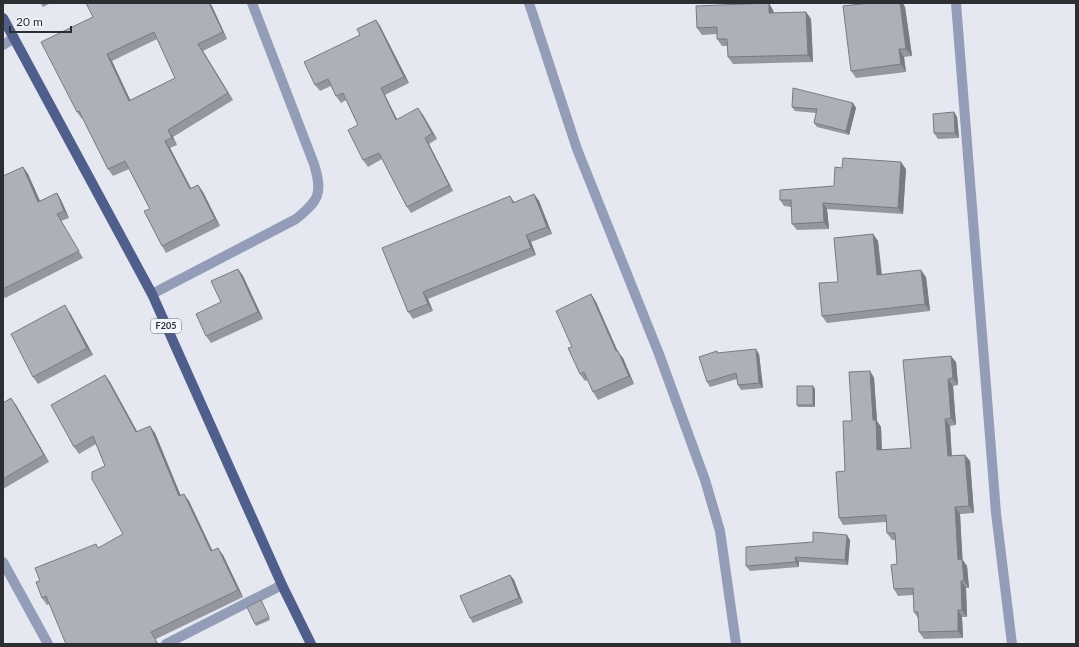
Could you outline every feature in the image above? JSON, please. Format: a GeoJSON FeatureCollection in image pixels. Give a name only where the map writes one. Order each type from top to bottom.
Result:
{"type":"FeatureCollection","features":[{"type":"Feature","properties":{"kind":"main road","name":"F205"},"geometry":{"type":"LineString","coordinates":[[3,18],[152,294],[282,585],[311,644]]}},
{"type":"Feature","properties":{"kind":"street"},"geometry":{"type":"LineString","coordinates":[[152,294],[296,219],[316,201],[318,192],[316,170],[252,3]]}},
{"type":"Feature","properties":{"kind":"street"},"geometry":{"type":"LineString","coordinates":[[529,3],[577,149],[659,354],[705,480],[720,531],[736,644]]}},
{"type":"Feature","properties":{"kind":"street"},"geometry":{"type":"LineString","coordinates":[[956,3],[996,513],[1012,644]]}},
{"type":"Feature","properties":{"kind":"street"},"geometry":{"type":"LineString","coordinates":[[3,45],[14,38]]}},
{"type":"Feature","properties":{"kind":"street"},"geometry":{"type":"LineString","coordinates":[[3,562],[48,644]]}},
{"type":"Feature","properties":{"kind":"street"},"geometry":{"type":"LineString","coordinates":[[166,644],[282,585]]}},
{"type":"Feature","properties":{"kind":"building"},"geometry":{"type":"Polygon","coordinates":[[[86,3],[209,3],[223,32],[198,44],[228,93],[168,130],[172,138],[165,141],[190,189],[198,185],[215,219],[162,246],[144,211],[150,209],[125,161],[108,169],[79,111],[77,112],[41,42],[93,17],[86,3]],[[154,32],[107,54],[129,101],[175,78],[154,32]]]}},
{"type":"Feature","properties":{"kind":"building"},"geometry":{"type":"Polygon","coordinates":[[[769,3],[769,13],[806,12],[808,55],[728,57],[727,39],[717,39],[717,27],[697,28],[696,6],[769,3]]]}},
{"type":"Feature","properties":{"kind":"building"},"geometry":{"type":"Polygon","coordinates":[[[870,3],[900,3],[906,49],[899,49],[901,64],[851,71],[843,6],[870,3]]]}},
{"type":"Feature","properties":{"kind":"building"},"geometry":{"type":"Polygon","coordinates":[[[376,20],[404,77],[381,88],[396,120],[418,108],[432,133],[425,138],[449,185],[407,207],[379,153],[363,160],[348,130],[358,125],[343,93],[336,96],[328,79],[315,85],[304,62],[360,35],[357,29],[376,20]]]}},
{"type":"Feature","properties":{"kind":"building"},"geometry":{"type":"Polygon","coordinates":[[[793,88],[853,103],[846,131],[814,123],[817,109],[792,107],[793,88]]]}},
{"type":"Feature","properties":{"kind":"building"},"geometry":{"type":"Polygon","coordinates":[[[954,112],[955,133],[934,133],[933,114],[954,112]]]}},
{"type":"Feature","properties":{"kind":"building"},"geometry":{"type":"Polygon","coordinates":[[[843,158],[901,162],[898,208],[823,203],[824,222],[792,224],[791,200],[780,200],[780,190],[834,186],[835,167],[842,168],[843,158]]]}},
{"type":"Feature","properties":{"kind":"building"},"geometry":{"type":"Polygon","coordinates":[[[23,167],[38,202],[57,193],[64,211],[57,214],[79,251],[3,289],[3,176],[23,167]]]}},
{"type":"Feature","properties":{"kind":"building"},"geometry":{"type":"Polygon","coordinates":[[[534,194],[547,227],[526,235],[531,248],[423,292],[428,304],[408,312],[382,248],[510,196],[513,203],[534,194]]]}},
{"type":"Feature","properties":{"kind":"building"},"geometry":{"type":"Polygon","coordinates":[[[873,234],[877,275],[921,270],[925,304],[822,316],[819,283],[838,282],[834,238],[873,234]]]}},
{"type":"Feature","properties":{"kind":"building"},"geometry":{"type":"Polygon","coordinates":[[[238,269],[258,312],[206,336],[196,314],[221,302],[211,281],[238,269]]]}},
{"type":"Feature","properties":{"kind":"building"},"geometry":{"type":"Polygon","coordinates":[[[591,294],[616,351],[618,351],[629,376],[593,392],[584,372],[580,374],[568,348],[572,347],[556,311],[591,294]]]}},
{"type":"Feature","properties":{"kind":"building"},"geometry":{"type":"Polygon","coordinates":[[[65,305],[87,348],[33,377],[11,334],[65,305]]]}},
{"type":"Feature","properties":{"kind":"building"},"geometry":{"type":"Polygon","coordinates":[[[756,349],[759,383],[738,385],[736,373],[707,382],[699,357],[717,351],[717,353],[756,349]]]}},
{"type":"Feature","properties":{"kind":"building"},"geometry":{"type":"Polygon","coordinates":[[[951,356],[953,378],[948,379],[951,418],[945,419],[948,456],[965,455],[969,506],[955,507],[958,560],[962,559],[964,581],[961,581],[962,610],[958,610],[958,631],[919,632],[918,612],[914,612],[913,588],[894,589],[891,565],[897,564],[895,533],[887,533],[886,515],[839,518],[836,472],[845,471],[843,421],[852,421],[849,372],[870,371],[873,420],[876,420],[877,450],[911,448],[903,360],[951,356]]]}},
{"type":"Feature","properties":{"kind":"building"},"geometry":{"type":"Polygon","coordinates":[[[105,375],[136,432],[150,426],[179,496],[184,494],[211,551],[218,548],[238,590],[151,632],[158,644],[66,644],[46,596],[42,598],[36,582],[40,581],[35,568],[96,544],[98,548],[123,534],[92,479],[92,472],[105,466],[93,436],[74,447],[51,405],[105,375]]]}},
{"type":"Feature","properties":{"kind":"building"},"geometry":{"type":"Polygon","coordinates":[[[797,386],[813,386],[813,405],[797,405],[797,386]]]}},
{"type":"Feature","properties":{"kind":"building"},"geometry":{"type":"Polygon","coordinates":[[[11,398],[44,455],[3,479],[3,403],[11,398]]]}},
{"type":"Feature","properties":{"kind":"building"},"geometry":{"type":"Polygon","coordinates":[[[813,532],[847,535],[845,560],[795,557],[796,562],[746,566],[746,547],[813,542],[813,532]]]}},
{"type":"Feature","properties":{"kind":"building"},"geometry":{"type":"Polygon","coordinates":[[[510,575],[519,598],[470,618],[460,596],[510,575]]]}},
{"type":"Feature","properties":{"kind":"building"},"geometry":{"type":"Polygon","coordinates":[[[261,600],[269,617],[255,624],[247,607],[261,600]]]}}]}
